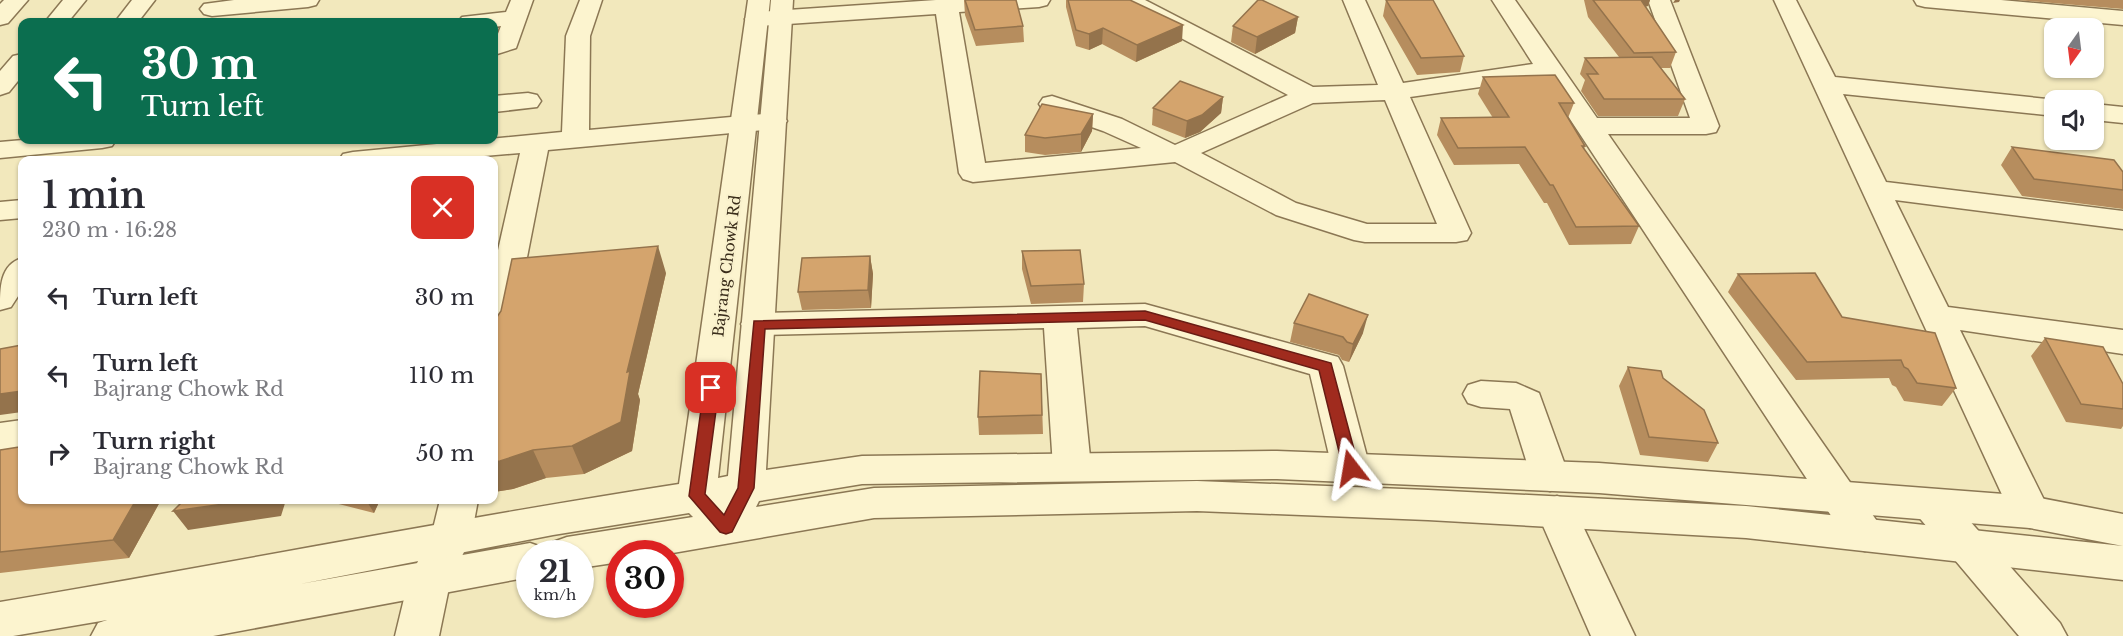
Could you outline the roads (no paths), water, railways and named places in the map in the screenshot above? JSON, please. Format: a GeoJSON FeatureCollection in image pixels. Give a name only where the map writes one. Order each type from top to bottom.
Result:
{"type":"FeatureCollection","features":[{"type":"Feature","properties":{"kind":"street"},"geometry":{"type":"LineString","coordinates":[[0,18],[17,0]]}},
{"type":"Feature","properties":{"kind":"street"},"geometry":{"type":"LineString","coordinates":[[59,18],[75,0]]}},
{"type":"Feature","properties":{"kind":"street"},"geometry":{"type":"LineString","coordinates":[[129,18],[144,0]]}},
{"type":"Feature","properties":{"kind":"street"},"geometry":{"type":"LineString","coordinates":[[211,10],[308,0]]}},
{"type":"Feature","properties":{"kind":"street"},"geometry":{"type":"LineString","coordinates":[[575,139],[578,36],[591,0]]}},
{"type":"Feature","properties":{"kind":"street"},"geometry":{"type":"LineString","coordinates":[[770,9],[946,6],[1039,0]]}},
{"type":"Feature","properties":{"kind":"street"},"geometry":{"type":"LineString","coordinates":[[1127,0],[1309,95]]}},
{"type":"Feature","properties":{"kind":"street"},"geometry":{"type":"LineString","coordinates":[[1052,104],[1122,127],[1151,140],[1286,209],[1365,233],[1456,233],[1354,0]]}},
{"type":"Feature","properties":{"kind":"street"},"geometry":{"type":"LineString","coordinates":[[1503,0],[1865,535]]}},
{"type":"Feature","properties":{"kind":"street"},"geometry":{"type":"LineString","coordinates":[[1587,126],[1706,126],[1659,0]]}},
{"type":"Feature","properties":{"kind":"street"},"geometry":{"type":"LineString","coordinates":[[1785,0],[2030,512]]}},
{"type":"Feature","properties":{"kind":"street"},"geometry":{"type":"LineString","coordinates":[[1924,0],[2123,18]]}},
{"type":"Feature","properties":{"kind":"street"},"geometry":{"type":"LineString","coordinates":[[946,6],[973,173],[1175,153],[1309,95],[1394,92],[1549,69]]}},
{"type":"Feature","properties":{"kind":"street"},"geometry":{"type":"LineString","coordinates":[[485,18],[519,9]]}},
{"type":"Feature","properties":{"kind":"street"},"geometry":{"type":"LineString","coordinates":[[498,46],[507,43],[519,9]]}},
{"type":"Feature","properties":{"kind":"street","name":"Bajrang Chowk Rd"},"geometry":{"type":"LineString","coordinates":[[697,496],[759,122],[770,9]]}},
{"type":"Feature","properties":{"kind":"street"},"geometry":{"type":"LineString","coordinates":[[0,88],[18,66]]}},
{"type":"Feature","properties":{"kind":"street"},"geometry":{"type":"LineString","coordinates":[[1825,84],[2044,107]]}},
{"type":"Feature","properties":{"kind":"street"},"geometry":{"type":"LineString","coordinates":[[0,88],[18,87]]}},
{"type":"Feature","properties":{"kind":"street"},"geometry":{"type":"LineString","coordinates":[[498,104],[528,101]]}},
{"type":"Feature","properties":{"kind":"street"},"geometry":{"type":"LineString","coordinates":[[2104,113],[2123,115]]}},
{"type":"Feature","properties":{"kind":"street"},"geometry":{"type":"LineString","coordinates":[[446,156],[536,143],[759,122]]}},
{"type":"Feature","properties":{"kind":"street","name":"Bajrang Chowk Rd"},"geometry":{"type":"LineString","coordinates":[[726,527],[746,488],[758,324],[759,122]]}},
{"type":"Feature","properties":{"kind":"street"},"geometry":{"type":"LineString","coordinates":[[498,320],[536,143]]}},
{"type":"Feature","properties":{"kind":"street"},"geometry":{"type":"LineString","coordinates":[[0,150],[61,144]]}},
{"type":"Feature","properties":{"kind":"street"},"geometry":{"type":"LineString","coordinates":[[101,156],[111,144]]}},
{"type":"Feature","properties":{"kind":"street"},"geometry":{"type":"LineString","coordinates":[[1875,189],[2123,220]]}},
{"type":"Feature","properties":{"kind":"street"},"geometry":{"type":"LineString","coordinates":[[0,211],[18,209]]}},
{"type":"Feature","properties":{"kind":"street"},"geometry":{"type":"LineString","coordinates":[[0,255],[18,253]]}},
{"type":"Feature","properties":{"kind":"street"},"geometry":{"type":"LineString","coordinates":[[0,299],[18,274]]}},
{"type":"Feature","properties":{"kind":"street"},"geometry":{"type":"LineString","coordinates":[[758,324],[1145,315],[1326,366],[1351,468]]}},
{"type":"Feature","properties":{"kind":"street"},"geometry":{"type":"LineString","coordinates":[[1936,316],[2123,342]]}},
{"type":"Feature","properties":{"kind":"street"},"geometry":{"type":"LineString","coordinates":[[1060,317],[1071,467]]}},
{"type":"Feature","properties":{"kind":"street"},"geometry":{"type":"LineString","coordinates":[[1481,394],[1516,396],[1526,402],[1553,494],[1613,636]]}},
{"type":"Feature","properties":{"kind":"street"},"geometry":{"type":"LineString","coordinates":[[0,437],[18,435]]}},
{"type":"Feature","properties":{"kind":"street"},"geometry":{"type":"LineString","coordinates":[[0,620],[227,581],[455,519],[697,496],[862,470],[1277,465],[1351,468],[1746,522],[2123,563]]}},
{"type":"Feature","properties":{"kind":"street"},"geometry":{"type":"LineString","coordinates":[[594,549],[874,503],[1185,497],[1553,494],[1839,496],[2030,512],[2123,530]]}},
{"type":"Feature","properties":{"kind":"street"},"geometry":{"type":"LineString","coordinates":[[697,496],[726,527]]}},
{"type":"Feature","properties":{"kind":"street"},"geometry":{"type":"LineString","coordinates":[[1931,504],[2045,636]]}},
{"type":"Feature","properties":{"kind":"street"},"geometry":{"type":"LineString","coordinates":[[417,636],[430,578],[455,519]]}},
{"type":"Feature","properties":{"kind":"street"},"geometry":{"type":"LineString","coordinates":[[113,636],[516,563]]}}]}
